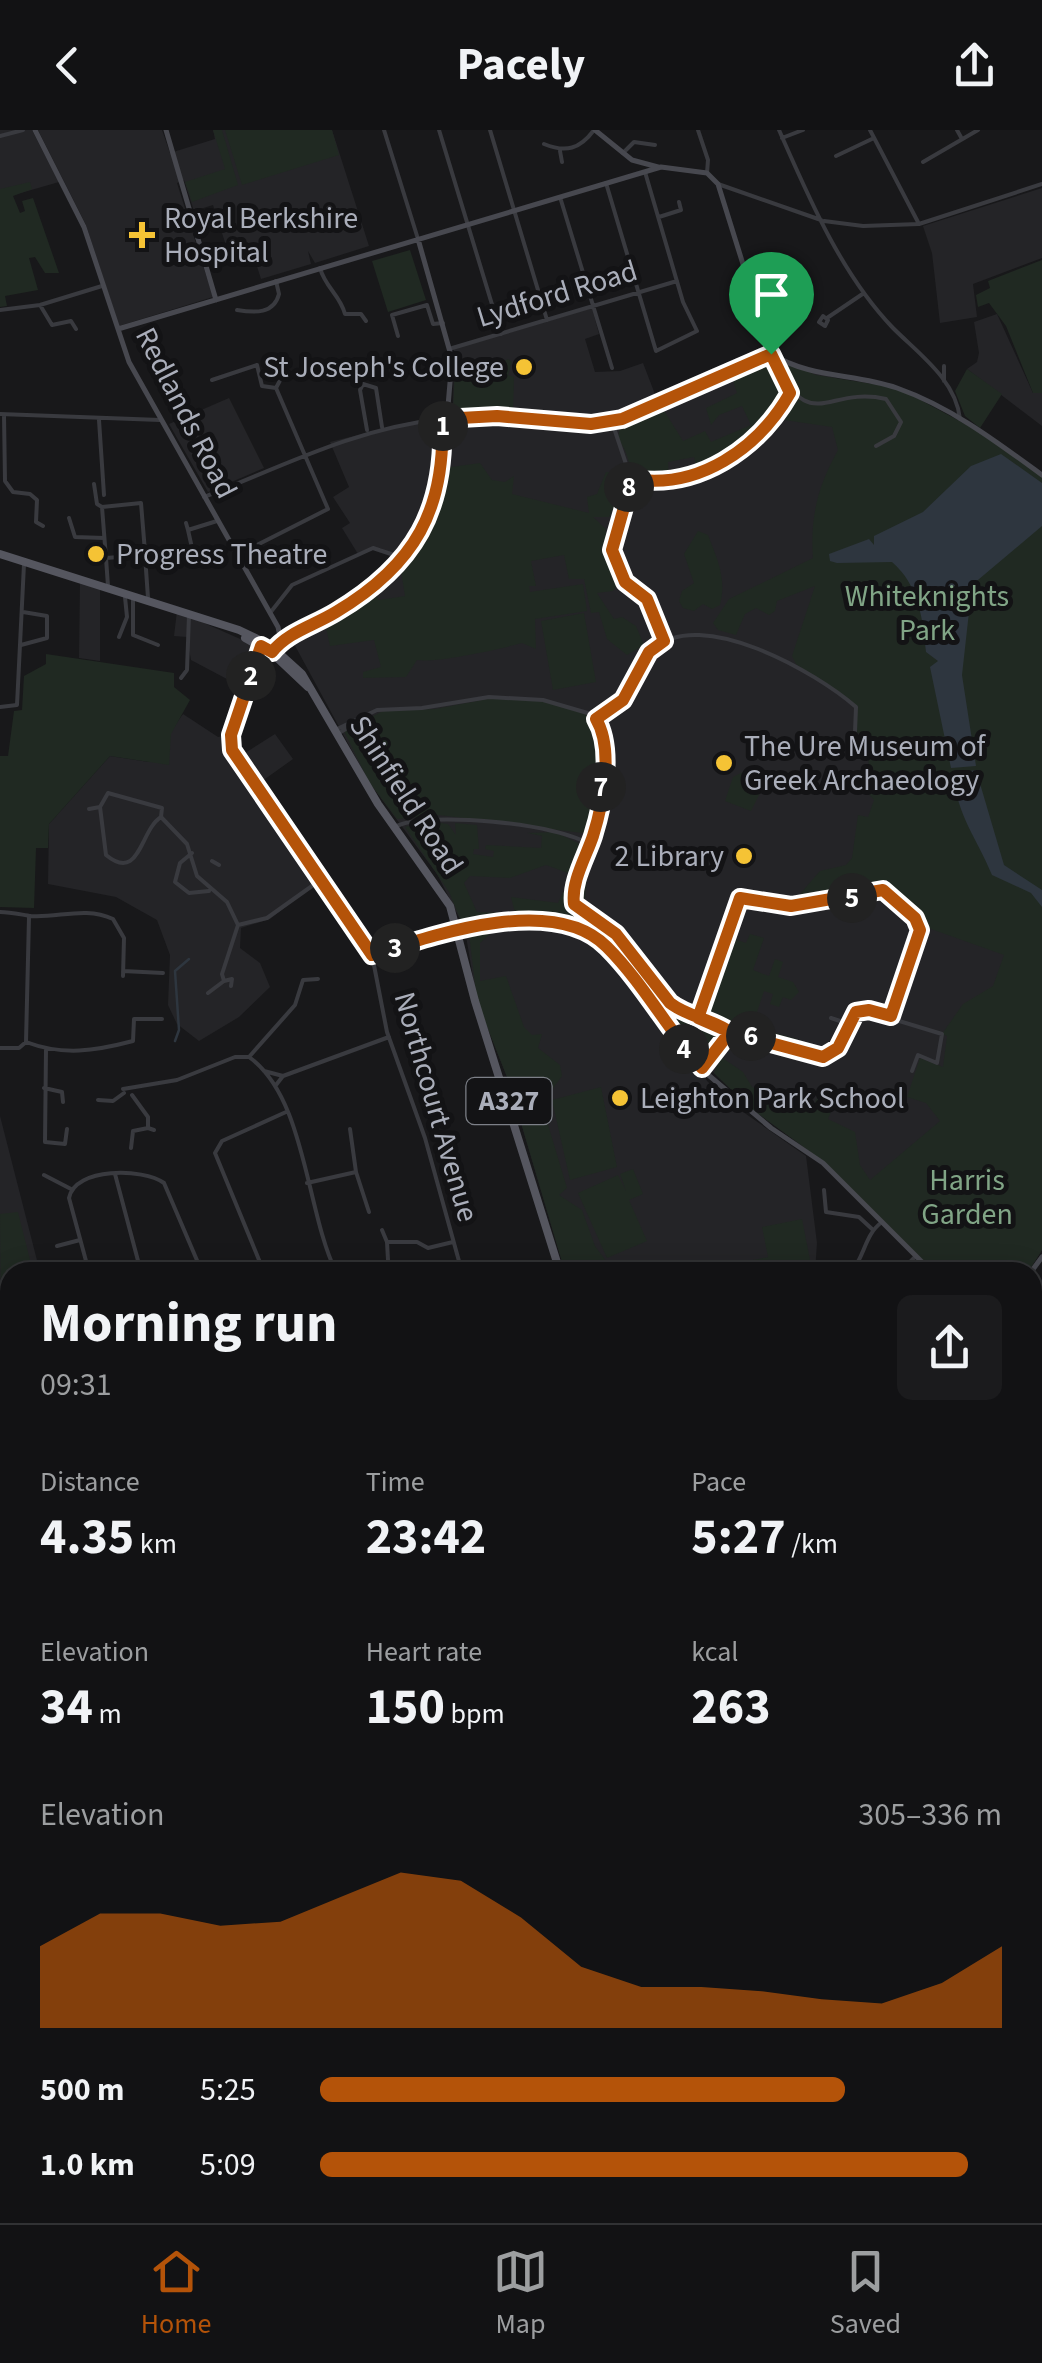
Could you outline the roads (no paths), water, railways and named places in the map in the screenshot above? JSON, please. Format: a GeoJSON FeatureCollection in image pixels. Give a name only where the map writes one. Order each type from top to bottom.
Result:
{"type":"FeatureCollection","features":[{"type":"Feature","properties":{"kind":"main road","name":"A327"},"geometry":{"type":"LineString","coordinates":[[0,554],[189,613],[273,651]]}},
{"type":"Feature","properties":{"kind":"main road","name":"Shinfield Road"},"geometry":{"type":"LineString","coordinates":[[273,651],[311,690],[395,828],[439,884],[460,929],[475,1001],[557,1262]]}},
{"type":"Feature","properties":{"kind":"street"},"geometry":{"type":"LineString","coordinates":[[0,136],[23,130]]}},
{"type":"Feature","properties":{"kind":"street","name":"Redlands Road"},"geometry":{"type":"LineString","coordinates":[[36,130],[70,194],[127,356],[282,638]]}},
{"type":"Feature","properties":{"kind":"street"},"geometry":{"type":"LineString","coordinates":[[166,130],[216,300]]}},
{"type":"Feature","properties":{"kind":"street"},"geometry":{"type":"LineString","coordinates":[[273,651],[282,638],[342,609],[402,558],[429,522],[439,494],[449,350],[384,130]]}},
{"type":"Feature","properties":{"kind":"street"},"geometry":{"type":"LineString","coordinates":[[439,130],[502,334]]}},
{"type":"Feature","properties":{"kind":"street"},"geometry":{"type":"LineString","coordinates":[[490,130],[547,320]]}},
{"type":"Feature","properties":{"kind":"street"},"geometry":{"type":"LineString","coordinates":[[544,144],[560,150],[585,142],[594,130],[644,168],[678,282],[698,331],[656,351],[606,183]]}},
{"type":"Feature","properties":{"kind":"street"},"geometry":{"type":"LineString","coordinates":[[698,130],[708,160],[707,172]]}},
{"type":"Feature","properties":{"kind":"street"},"geometry":{"type":"LineString","coordinates":[[779,130],[822,221],[864,293],[944,381],[960,419]]}},
{"type":"Feature","properties":{"kind":"street"},"geometry":{"type":"LineString","coordinates":[[782,138],[803,130]]}},
{"type":"Feature","properties":{"kind":"street"},"geometry":{"type":"LineString","coordinates":[[870,130],[918,224]]}},
{"type":"Feature","properties":{"kind":"street"},"geometry":{"type":"LineString","coordinates":[[957,130],[962,139]]}},
{"type":"Feature","properties":{"kind":"street"},"geometry":{"type":"LineString","coordinates":[[923,162],[978,130]]}},
{"type":"Feature","properties":{"kind":"street"},"geometry":{"type":"LineString","coordinates":[[836,156],[874,138]]}},
{"type":"Feature","properties":{"kind":"street"},"geometry":{"type":"LineString","coordinates":[[622,153],[634,142],[655,145]]}},
{"type":"Feature","properties":{"kind":"street"},"geometry":{"type":"LineString","coordinates":[[560,150],[562,162]]}},
{"type":"Feature","properties":{"kind":"street"},"geometry":{"type":"LineString","coordinates":[[622,179],[632,160]]}},
{"type":"Feature","properties":{"kind":"street"},"geometry":{"type":"LineString","coordinates":[[118,329],[622,179],[644,168],[707,172],[718,184],[771,354],[790,393],[816,404],[858,397],[886,399],[901,422],[894,436],[876,446]]}},
{"type":"Feature","properties":{"kind":"street"},"geometry":{"type":"LineString","coordinates":[[718,184],[822,221],[880,227],[918,224],[1042,184]]}},
{"type":"Feature","properties":{"kind":"street"},"geometry":{"type":"LineString","coordinates":[[560,197],[612,368]]}},
{"type":"Feature","properties":{"kind":"street"},"geometry":{"type":"LineString","coordinates":[[659,216],[681,210],[680,202]]}},
{"type":"Feature","properties":{"kind":"street"},"geometry":{"type":"LineString","coordinates":[[320,268],[324,281],[340,296],[345,314],[361,314],[366,321]]}},
{"type":"Feature","properties":{"kind":"street"},"geometry":{"type":"LineString","coordinates":[[238,310],[264,312],[272,306],[278,300],[276,281]]}},
{"type":"Feature","properties":{"kind":"street","name":"Lydford Road"},"geometry":{"type":"LineString","coordinates":[[449,350],[678,282]]}},
{"type":"Feature","properties":{"kind":"street"},"geometry":{"type":"LineString","coordinates":[[0,310],[40,305],[104,286]]}},
{"type":"Feature","properties":{"kind":"street"},"geometry":{"type":"LineString","coordinates":[[827,318],[864,293]]}},
{"type":"Feature","properties":{"kind":"street"},"geometry":{"type":"LineString","coordinates":[[398,336],[392,315],[436,302]]}},
{"type":"Feature","properties":{"kind":"street"},"geometry":{"type":"LineString","coordinates":[[428,304],[433,324],[443,323]]}},
{"type":"Feature","properties":{"kind":"street"},"geometry":{"type":"LineString","coordinates":[[40,305],[52,328],[70,321],[76,330]]}},
{"type":"Feature","properties":{"kind":"street"},"geometry":{"type":"LineString","coordinates":[[204,498],[304,454],[382,427],[445,419],[513,417],[591,424],[622,419],[771,354],[816,374],[898,388],[960,419],[1042,475]]}},
{"type":"Feature","properties":{"kind":"street"},"geometry":{"type":"LineString","coordinates":[[276,361],[286,369],[276,388]]}},
{"type":"Feature","properties":{"kind":"street"},"geometry":{"type":"LineString","coordinates":[[212,380],[257,364],[262,386],[276,388]]}},
{"type":"Feature","properties":{"kind":"street"},"geometry":{"type":"LineString","coordinates":[[944,366],[944,381]]}},
{"type":"Feature","properties":{"kind":"street"},"geometry":{"type":"LineString","coordinates":[[367,430],[360,390],[364,384],[376,388],[382,427]]}},
{"type":"Feature","properties":{"kind":"street"},"geometry":{"type":"LineString","coordinates":[[236,556],[328,509],[276,388]]}},
{"type":"Feature","properties":{"kind":"street"},"geometry":{"type":"LineString","coordinates":[[632,479],[682,480],[713,467],[769,427],[790,393]]}},
{"type":"Feature","properties":{"kind":"street"},"geometry":{"type":"LineString","coordinates":[[43,526],[36,522],[37,500],[7,488],[2,415],[161,419]]}},
{"type":"Feature","properties":{"kind":"street"},"geometry":{"type":"LineString","coordinates":[[99,420],[104,496]]}},
{"type":"Feature","properties":{"kind":"street"},"geometry":{"type":"LineString","coordinates":[[614,428],[632,479],[612,550],[625,582],[647,599],[664,641]]}},
{"type":"Feature","properties":{"kind":"street"},"geometry":{"type":"LineString","coordinates":[[94,484],[97,504],[141,503],[148,599]]}},
{"type":"Feature","properties":{"kind":"street"},"geometry":{"type":"LineString","coordinates":[[102,506],[108,586]]}},
{"type":"Feature","properties":{"kind":"street"},"geometry":{"type":"LineString","coordinates":[[69,518],[75,538],[104,538]]}},
{"type":"Feature","properties":{"kind":"street"},"geometry":{"type":"LineString","coordinates":[[188,530],[217,522]]}},
{"type":"Feature","properties":{"kind":"street"},"geometry":{"type":"LineString","coordinates":[[186,524],[194,556]]}},
{"type":"Feature","properties":{"kind":"street"},"geometry":{"type":"LineString","coordinates":[[270,613],[292,585],[373,548],[402,558]]}},
{"type":"Feature","properties":{"kind":"street"},"geometry":{"type":"LineString","coordinates":[[106,558],[145,554]]}},
{"type":"Feature","properties":{"kind":"street"},"geometry":{"type":"LineString","coordinates":[[0,707],[16,707],[24,561]]}},
{"type":"Feature","properties":{"kind":"street"},"geometry":{"type":"LineString","coordinates":[[120,637],[130,593]]}},
{"type":"Feature","properties":{"kind":"street"},"geometry":{"type":"LineString","coordinates":[[130,593],[133,636],[158,646]]}},
{"type":"Feature","properties":{"kind":"street"},"geometry":{"type":"LineString","coordinates":[[20,645],[47,638],[47,616],[21,612]]}},
{"type":"Feature","properties":{"kind":"street"},"geometry":{"type":"LineString","coordinates":[[182,678],[187,670],[189,613]]}},
{"type":"Feature","properties":{"kind":"street"},"geometry":{"type":"LineString","coordinates":[[596,719],[623,700],[649,652],[664,641],[697,634],[785,660],[856,707],[855,732]]}},
{"type":"Feature","properties":{"kind":"street","name":"Northcourt Avenue"},"geometry":{"type":"LineString","coordinates":[[262,644],[231,735],[232,750],[372,955],[389,1037],[426,1138],[459,1262]]}},
{"type":"Feature","properties":{"kind":"street"},"geometry":{"type":"LineString","coordinates":[[336,732],[372,712],[500,696],[564,703],[596,719],[604,737],[605,760],[574,904],[616,934],[670,1003],[730,1032],[823,1057],[838,1048],[848,1024],[863,1010],[942,1034],[938,1063],[918,1056],[912,1071]]}},
{"type":"Feature","properties":{"kind":"street"},"geometry":{"type":"LineString","coordinates":[[161,817],[151,824],[138,857],[123,864],[106,855],[102,796],[114,794],[162,808],[161,817],[192,852],[196,876],[233,910],[238,926],[222,974],[224,981]]}},
{"type":"Feature","properties":{"kind":"street"},"geometry":{"type":"LineString","coordinates":[[89,809],[100,808]]}},
{"type":"Feature","properties":{"kind":"street"},"geometry":{"type":"LineString","coordinates":[[395,828],[414,820],[446,819],[564,833],[589,846]]}},
{"type":"Feature","properties":{"kind":"street"},"geometry":{"type":"LineString","coordinates":[[192,852],[180,863],[175,882],[189,893],[212,890]]}},
{"type":"Feature","properties":{"kind":"street"},"geometry":{"type":"LineString","coordinates":[[212,862],[220,865]]}},
{"type":"Feature","properties":{"kind":"street"},"geometry":{"type":"LineString","coordinates":[[238,926],[267,918],[320,880]]}},
{"type":"Feature","properties":{"kind":"street"},"geometry":{"type":"LineString","coordinates":[[698,1018],[740,898],[791,906],[883,890],[915,918],[920,930],[891,1016]]}},
{"type":"Feature","properties":{"kind":"street"},"geometry":{"type":"LineString","coordinates":[[0,912],[20,912],[28,917],[78,912],[113,920],[124,938],[123,974],[163,972]]}},
{"type":"Feature","properties":{"kind":"street"},"geometry":{"type":"LineString","coordinates":[[0,1048],[20,1048],[26,1042],[28,917]]}},
{"type":"Feature","properties":{"kind":"street"},"geometry":{"type":"LineString","coordinates":[[372,955],[460,929],[547,921],[586,930],[610,950],[704,1071],[747,1110],[823,1163],[921,1262]]}},
{"type":"Feature","properties":{"kind":"street"},"geometry":{"type":"LineString","coordinates":[[231,986],[238,971]]}},
{"type":"Feature","properties":{"kind":"street"},"geometry":{"type":"LineString","coordinates":[[249,1057],[294,1005],[303,980],[299,972]]}},
{"type":"Feature","properties":{"kind":"street"},"geometry":{"type":"LineString","coordinates":[[208,993],[232,979]]}},
{"type":"Feature","properties":{"kind":"street"},"geometry":{"type":"LineString","coordinates":[[303,980],[318,979]]}},
{"type":"Feature","properties":{"kind":"street"},"geometry":{"type":"LineString","coordinates":[[832,1018],[848,1024]]}},
{"type":"Feature","properties":{"kind":"street"},"geometry":{"type":"LineString","coordinates":[[26,1042],[46,1049],[80,1052],[133,1041],[134,1019],[162,1020]]}},
{"type":"Feature","properties":{"kind":"street"},"geometry":{"type":"LineString","coordinates":[[704,1071],[727,1046],[730,1032]]}},
{"type":"Feature","properties":{"kind":"street"},"geometry":{"type":"LineString","coordinates":[[264,1072],[283,1076],[389,1037]]}},
{"type":"Feature","properties":{"kind":"street"},"geometry":{"type":"LineString","coordinates":[[46,1049],[44,1142],[66,1144],[67,1129]]}},
{"type":"Feature","properties":{"kind":"street"},"geometry":{"type":"LineString","coordinates":[[98,1100],[113,1101],[124,1093],[126,1086],[177,1080],[235,1057],[249,1057],[276,1087],[333,1262]]}},
{"type":"Feature","properties":{"kind":"street"},"geometry":{"type":"LineString","coordinates":[[276,1087],[283,1076]]}},
{"type":"Feature","properties":{"kind":"street"},"geometry":{"type":"LineString","coordinates":[[132,1095],[136,1087]]}},
{"type":"Feature","properties":{"kind":"street"},"geometry":{"type":"LineString","coordinates":[[44,1088],[62,1092],[63,1102]]}},
{"type":"Feature","properties":{"kind":"street"},"geometry":{"type":"LineString","coordinates":[[124,1093],[132,1095],[152,1129],[132,1131],[131,1148]]}},
{"type":"Feature","properties":{"kind":"street"},"geometry":{"type":"LineString","coordinates":[[260,1262],[216,1154],[222,1141],[286,1112]]}},
{"type":"Feature","properties":{"kind":"street"},"geometry":{"type":"LineString","coordinates":[[350,1129],[356,1136],[356,1172],[369,1212]]}},
{"type":"Feature","properties":{"kind":"street"},"geometry":{"type":"LineString","coordinates":[[71,1189],[78,1182],[140,1172],[164,1184],[198,1262]]}},
{"type":"Feature","properties":{"kind":"street"},"geometry":{"type":"LineString","coordinates":[[308,1183],[356,1172]]}},
{"type":"Feature","properties":{"kind":"street"},"geometry":{"type":"LineString","coordinates":[[44,1174],[71,1189]]}},
{"type":"Feature","properties":{"kind":"street"},"geometry":{"type":"LineString","coordinates":[[115,1174],[137,1262]]}},
{"type":"Feature","properties":{"kind":"street"},"geometry":{"type":"LineString","coordinates":[[71,1189],[86,1262]]}},
{"type":"Feature","properties":{"kind":"street"},"geometry":{"type":"LineString","coordinates":[[824,1190],[826,1212],[859,1217],[872,1229]]}},
{"type":"Feature","properties":{"kind":"street"},"geometry":{"type":"LineString","coordinates":[[860,1262],[872,1229],[882,1222]]}},
{"type":"Feature","properties":{"kind":"street"},"geometry":{"type":"LineString","coordinates":[[382,1230],[388,1260]]}},
{"type":"Feature","properties":{"kind":"street"},"geometry":{"type":"LineString","coordinates":[[406,1232],[406,1240]]}},
{"type":"Feature","properties":{"kind":"street"},"geometry":{"type":"LineString","coordinates":[[56,1246],[80,1240]]}},
{"type":"Feature","properties":{"kind":"street"},"geometry":{"type":"LineString","coordinates":[[387,1242],[406,1240],[428,1248],[453,1242]]}},
{"type":"Feature","properties":{"kind":"street"},"geometry":{"type":"LineString","coordinates":[[911,1262],[916,1257]]}},
{"type":"Feature","properties":{"kind":"waterway"},"geometry":{"type":"LineString","coordinates":[[175,1041],[179,1030],[175,971],[189,959]]}},
{"type":"Feature","properties":{"kind":"place","name":"Royal Berkshire Hospital"},"geometry":{"type":"Point","coordinates":[142,235]}},
{"type":"Feature","properties":{"kind":"place","name":"St Joseph's College"},"geometry":{"type":"Point","coordinates":[524,367]}},
{"type":"Feature","properties":{"kind":"place","name":"Progress Theatre"},"geometry":{"type":"Point","coordinates":[96,554]}},
{"type":"Feature","properties":{"kind":"place","name":"The Ure Museum of Greek Archaeology"},"geometry":{"type":"Point","coordinates":[724,763]}},
{"type":"Feature","properties":{"kind":"place","name":"2 Library"},"geometry":{"type":"Point","coordinates":[744,856]}},
{"type":"Feature","properties":{"kind":"place","name":"Leighton Park School"},"geometry":{"type":"Point","coordinates":[620,1098]}},
{"type":"Feature","properties":{"kind":"park label","name":"Whiteknights Park"},"geometry":{"type":"Point","coordinates":[927,613]}},
{"type":"Feature","properties":{"kind":"park label","name":"Harris Garden"},"geometry":{"type":"Point","coordinates":[967,1197]}}]}
